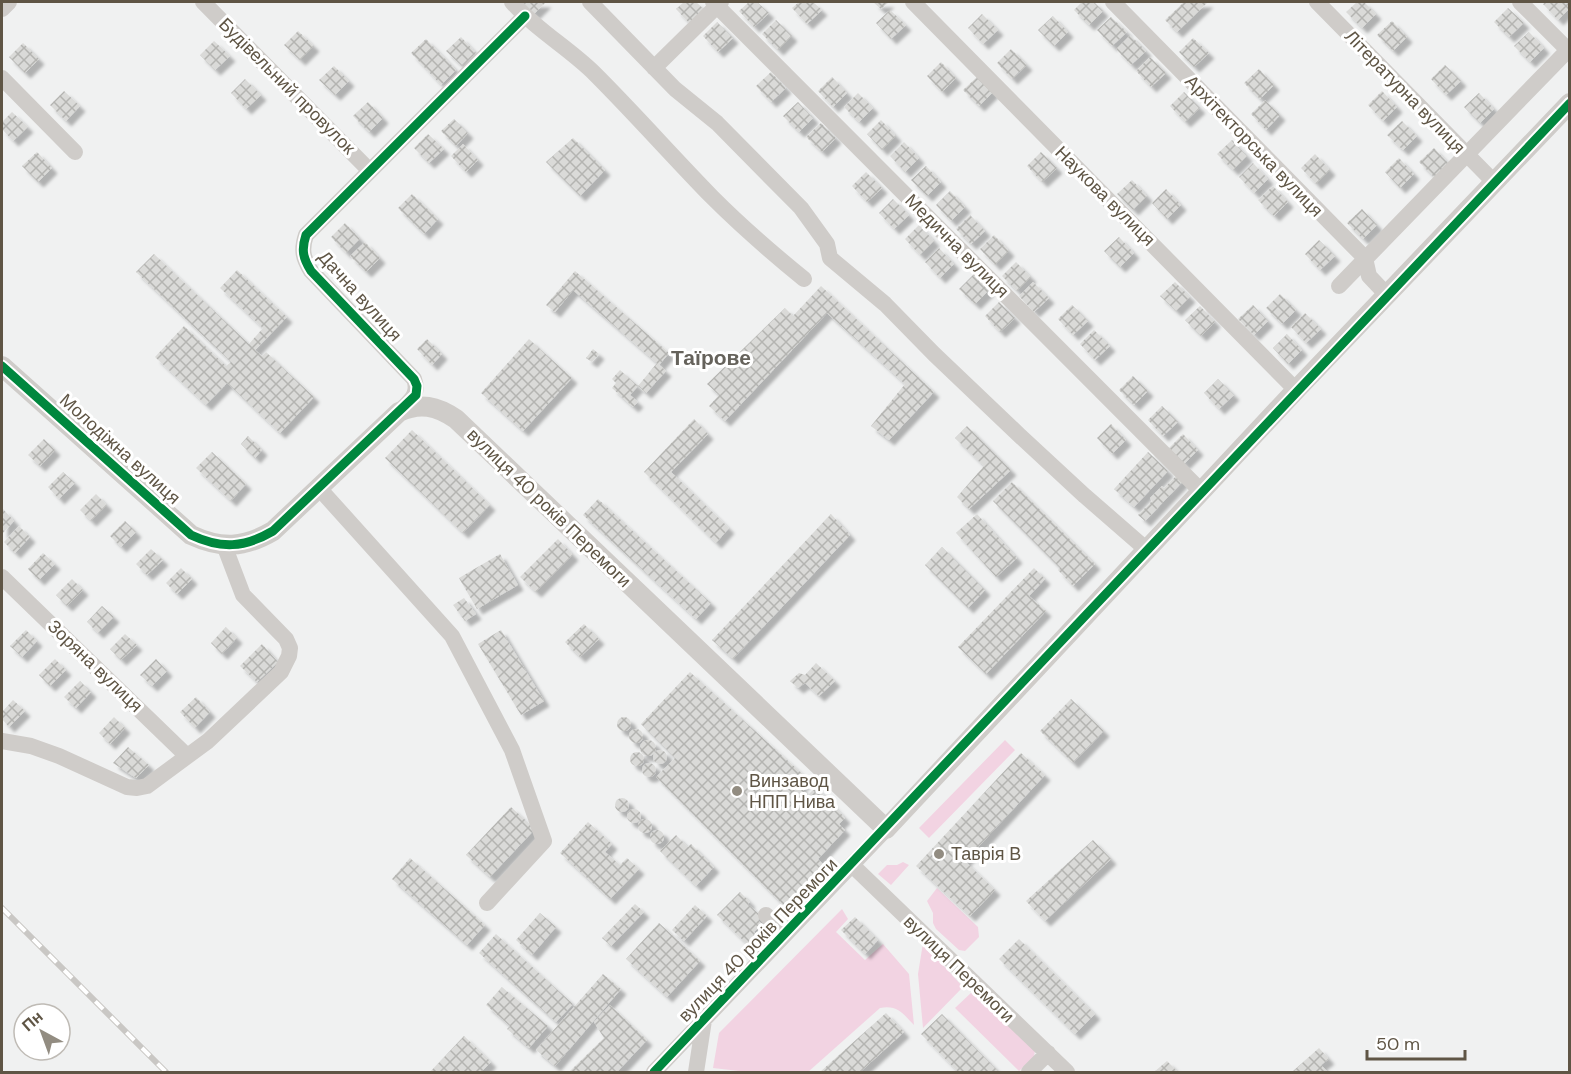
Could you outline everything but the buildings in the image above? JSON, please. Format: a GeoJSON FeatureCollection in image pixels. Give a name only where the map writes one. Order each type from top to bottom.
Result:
{"type":"FeatureCollection","features":[{"type":"Feature","properties":{"kind":"street"},"geometry":{"type":"LineString","coordinates":[[2,9],[9,2]]}},
{"type":"Feature","properties":{"kind":"street","name":"Будівельний провулок"},"geometry":{"type":"LineString","coordinates":[[203,2],[370,171]]}},
{"type":"Feature","properties":{"kind":"street"},"geometry":{"type":"LineString","coordinates":[[512,2],[525,16],[567,48],[594,73],[712,196],[759,242],[804,279]]}},
{"type":"Feature","properties":{"kind":"street"},"geometry":{"type":"LineString","coordinates":[[590,2],[654,68],[682,95],[717,123],[801,208],[827,244],[830,258],[885,304],[1027,442],[1147,550]]}},
{"type":"Feature","properties":{"kind":"street","name":"Наукова вулиця"},"geometry":{"type":"LineString","coordinates":[[914,2],[1296,390]]}},
{"type":"Feature","properties":{"kind":"street","name":"Архітекторська вулиця"},"geometry":{"type":"LineString","coordinates":[[1113,2],[1365,258],[1369,276],[1387,295]]}},
{"type":"Feature","properties":{"kind":"street","name":"Літературна вулиця"},"geometry":{"type":"LineString","coordinates":[[1317,2],[1494,182]]}},
{"type":"Feature","properties":{"kind":"street"},"geometry":{"type":"LineString","coordinates":[[1339,286],[1569,51],[1520,2]]}},
{"type":"Feature","properties":{"kind":"street"},"geometry":{"type":"LineString","coordinates":[[654,68],[717,3]]}},
{"type":"Feature","properties":{"kind":"street","name":"Медична вулиця"},"geometry":{"type":"LineString","coordinates":[[717,3],[1201,491]]}},
{"type":"Feature","properties":{"kind":"street","name":"Дачна вулиця"},"geometry":{"type":"LineString","coordinates":[[224,545],[242,545],[273,531],[416,395],[417,386],[414,379],[311,271],[304,260],[301,248],[306,235],[525,16]]}},
{"type":"Feature","properties":{"kind":"street"},"geometry":{"type":"LineString","coordinates":[[2,78],[75,152]]}},
{"type":"Feature","properties":{"kind":"street"},"geometry":{"type":"LineString","coordinates":[[886,829],[1296,390],[1569,103]]}},
{"type":"Feature","properties":{"kind":"street","name":"Молодіжна вулиця"},"geometry":{"type":"LineString","coordinates":[[2,366],[191,534],[214,544],[224,545]]}},
{"type":"Feature","properties":{"kind":"street","name":"вулиця 40 років Перемоги"},"geometry":{"type":"LineString","coordinates":[[399,412],[409,407],[428,406],[446,412],[456,419],[886,829],[654,1072]]}},
{"type":"Feature","properties":{"kind":"street"},"geometry":{"type":"LineString","coordinates":[[318,487],[452,636],[512,750],[544,841],[487,903]]}},
{"type":"Feature","properties":{"kind":"street"},"geometry":{"type":"LineString","coordinates":[[2,741],[31,746],[59,756],[116,784],[137,788],[156,782],[208,741],[281,672],[286,665],[290,648],[286,639],[243,595],[224,545]]}},
{"type":"Feature","properties":{"kind":"street","name":"Зоряна вулиця"},"geometry":{"type":"LineString","coordinates":[[2,577],[187,756]]}},
{"type":"Feature","properties":{"kind":"street","name":"вулиця Перемоги"},"geometry":{"type":"LineString","coordinates":[[852,865],[1067,1072]]}},
{"type":"Feature","properties":{"kind":"street"},"geometry":{"type":"LineString","coordinates":[[766,915],[785,934]]}},
{"type":"Feature","properties":{"kind":"street","name":"вулиця 40 років Перемоги"},"geometry":{"type":"LineString","coordinates":[[696,1072],[704,1020]]}},
{"type":"Feature","properties":{"kind":"street"},"geometry":{"type":"LineString","coordinates":[[1029,1072],[1048,1053]]}},
{"type":"Feature","properties":{"kind":"shaded area"},"geometry":{"type":"Polygon","coordinates":[[[1005,740],[1015,750],[929,838],[919,828],[1005,740]]]}},
{"type":"Feature","properties":{"kind":"shaded area"},"geometry":{"type":"Polygon","coordinates":[[[903,862],[909,865],[891,885],[878,874],[887,865],[897,865],[903,862]]]}},
{"type":"Feature","properties":{"kind":"shaded area"},"geometry":{"type":"Polygon","coordinates":[[[937,888],[978,927],[979,937],[965,951],[959,950],[936,929],[933,923],[933,913],[927,901],[937,888]]]}},
{"type":"Feature","properties":{"kind":"shaded area"},"geometry":{"type":"Polygon","coordinates":[[[842,909],[848,919],[836,932],[865,960],[883,944],[909,974],[914,1025],[896,1009],[880,1008],[808,1072],[748,1072],[713,1068],[719,1033],[842,909]]]}},
{"type":"Feature","properties":{"kind":"shaded area"},"geometry":{"type":"Polygon","coordinates":[[[923,943],[963,987],[923,1028],[918,974],[923,943]]]}},
{"type":"Feature","properties":{"kind":"shaded area"},"geometry":{"type":"Polygon","coordinates":[[[973,991],[1035,1050],[1034,1057],[1019,1071],[955,1008],[973,991]]]}},
{"type":"Feature","properties":{"kind":"railway"},"geometry":{"type":"LineString","coordinates":[[2,908],[166,1072]]}},
{"type":"Feature","properties":{"kind":"cycle path"},"geometry":{"type":"LineString","coordinates":[[2,366],[191,535],[212,543],[232,545],[252,541],[273,531],[416,395],[417,386],[414,379],[311,271],[304,254],[306,235],[525,16]]}},
{"type":"Feature","properties":{"kind":"cycle path"},"geometry":{"type":"LineString","coordinates":[[654,1072],[1570,103]]}},
{"type":"Feature","properties":{"kind":"place","name":"Винзавод НПП Нива"},"geometry":{"type":"Point","coordinates":[737,791]}},
{"type":"Feature","properties":{"kind":"place","name":"Таврія В"},"geometry":{"type":"Point","coordinates":[939,854]}},
{"type":"Feature","properties":{"kind":"district","name":"Таїрове"},"geometry":{"type":"Point","coordinates":[711,358]}}]}
